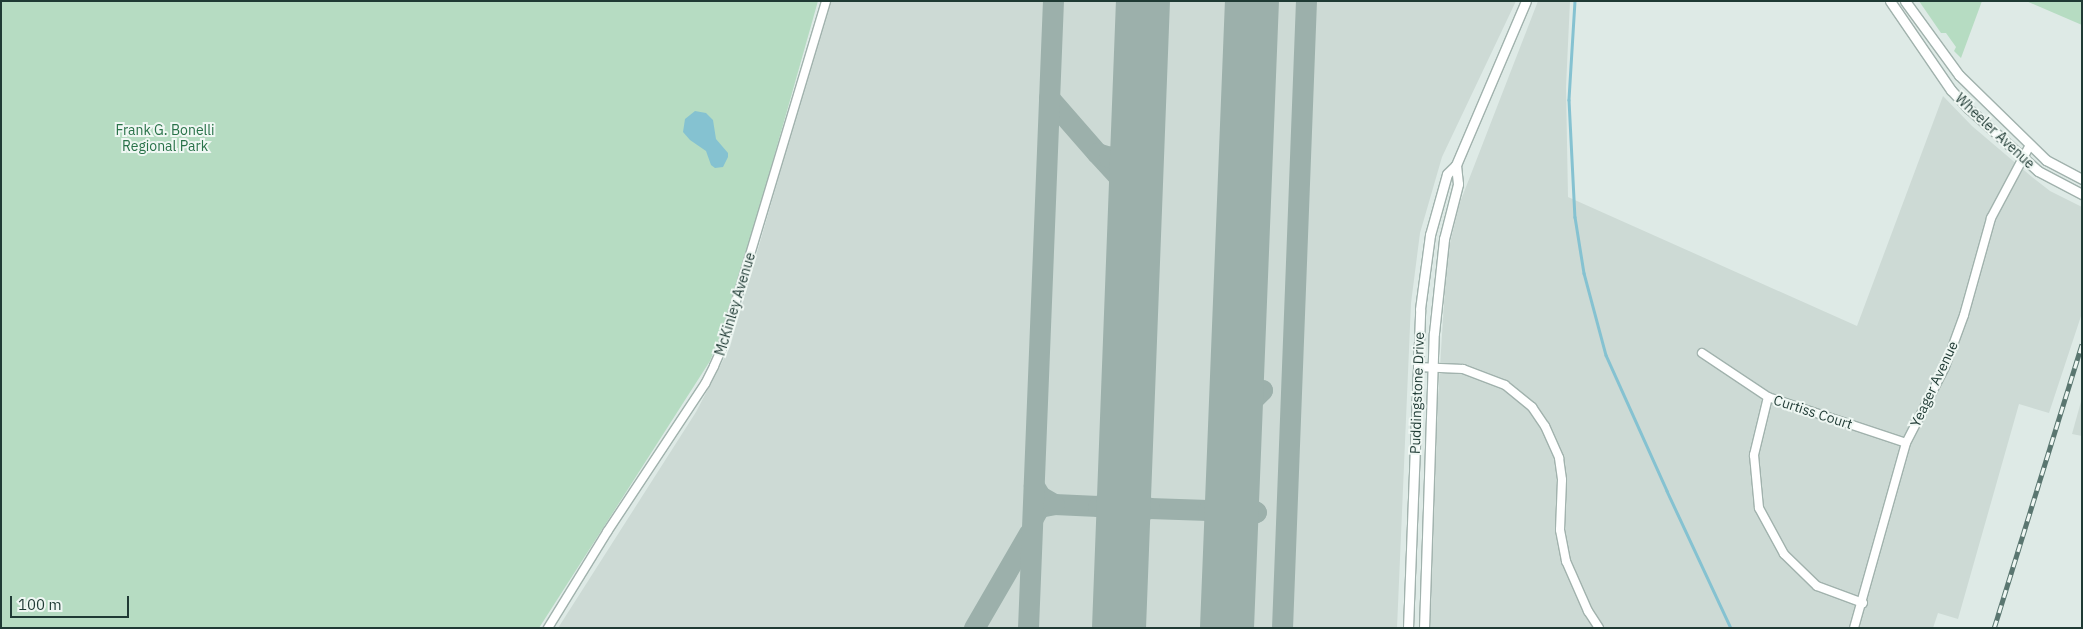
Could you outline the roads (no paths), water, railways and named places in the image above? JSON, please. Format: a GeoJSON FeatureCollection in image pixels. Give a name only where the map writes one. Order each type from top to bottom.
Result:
{"type":"FeatureCollection","features":[{"type":"Feature","properties":{"kind":"street","name":"McKinley Avenue"},"geometry":{"type":"LineString","coordinates":[[548,628],[607,532],[700,392],[722,348],[826,1]]}},
{"type":"Feature","properties":{"kind":"street","name":"Puddingstone Drive"},"geometry":{"type":"LineString","coordinates":[[1408,628],[1420,309],[1430,235],[1447,174],[1456,165],[1526,1]]}},
{"type":"Feature","properties":{"kind":"street","name":"Wheeler Avenue"},"geometry":{"type":"LineString","coordinates":[[1890,1],[1951,90],[2038,171],[2082,194]]}},
{"type":"Feature","properties":{"kind":"street","name":"Wheeler Avenue"},"geometry":{"type":"LineString","coordinates":[[1905,1],[1957,73],[2046,160],[2082,179]]}},
{"type":"Feature","properties":{"kind":"street","name":"Yeager Avenue"},"geometry":{"type":"LineString","coordinates":[[1854,628],[1863,603],[1906,443],[1945,367],[1964,315],[1992,218],[2030,145]]}},
{"type":"Feature","properties":{"kind":"street","name":"Puddingstone Drive"},"geometry":{"type":"LineString","coordinates":[[1424,628],[1433,367],[1440,268],[1444,239],[1458,184],[1456,165]]}},
{"type":"Feature","properties":{"kind":"street","name":"Curtiss Court"},"geometry":{"type":"LineString","coordinates":[[1702,353],[1768,397],[1906,443]]}},
{"type":"Feature","properties":{"kind":"street"},"geometry":{"type":"LineString","coordinates":[[1418,367],[1463,369],[1505,385],[1532,407],[1545,426],[1558,458],[1562,480],[1560,530],[1566,561],[1588,611],[1600,628]]}},
{"type":"Feature","properties":{"kind":"street"},"geometry":{"type":"LineString","coordinates":[[1768,397],[1754,455],[1759,508],[1784,554],[1817,586],[1863,603]]}},
{"type":"Feature","properties":{"kind":"water"},"geometry":{"type":"Polygon","coordinates":[[[695,111],[706,113],[713,120],[716,139],[728,153],[723,167],[715,168],[711,165],[706,151],[690,140],[683,132],[685,119],[695,111]]]}},
{"type":"Feature","properties":{"kind":"waterway"},"geometry":{"type":"LineString","coordinates":[[1575,1],[1569,100],[1575,217],[1584,273],[1606,355],[1731,628]]}},
{"type":"Feature","properties":{"kind":"railway"},"geometry":{"type":"LineString","coordinates":[[1994,628],[2082,344]]}},
{"type":"Feature","properties":{"kind":"park label","name":"Frank G. Bonelli Regional Park"},"geometry":{"type":"Point","coordinates":[165,138]}}]}
